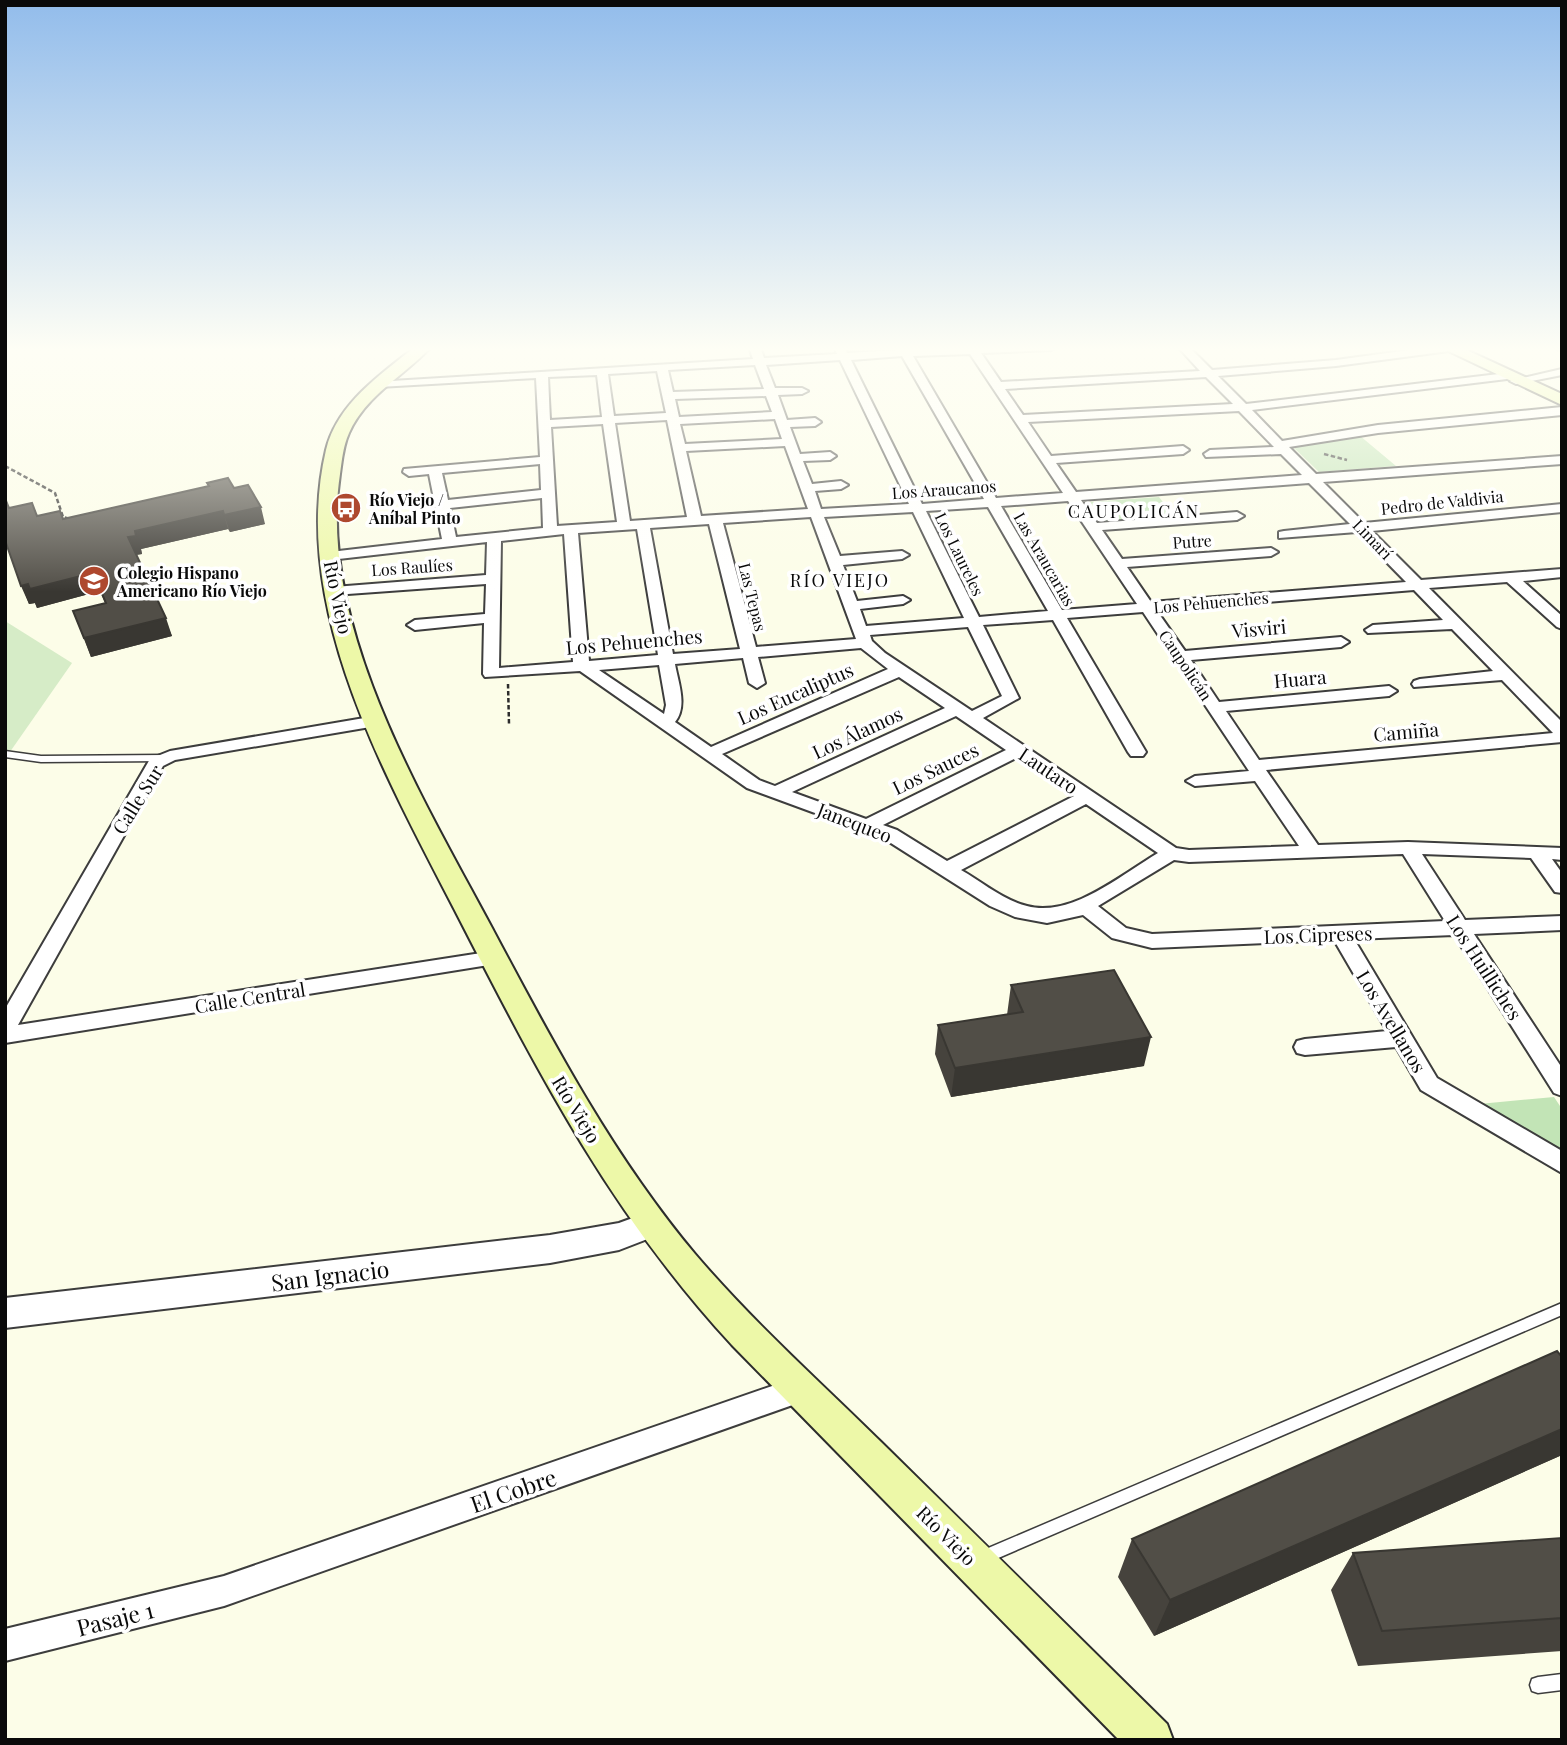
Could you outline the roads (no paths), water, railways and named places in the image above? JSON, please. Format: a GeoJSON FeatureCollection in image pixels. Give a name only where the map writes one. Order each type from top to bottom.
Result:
{"type":"FeatureCollection","features":[{"type":"Feature","properties":{"kind":"main road","name":"Río Viejo"},"geometry":{"type":"LineString","coordinates":[[342,428],[333,452],[327,523],[334,591],[376,721],[411,797],[548,1061],[614,1171],[652,1224],[713,1298],[1152,1740]]}},
{"type":"Feature","properties":{"kind":"street"},"geometry":{"type":"LineString","coordinates":[[545,428],[550,531]]}},
{"type":"Feature","properties":{"kind":"street"},"geometry":{"type":"LineString","coordinates":[[610,428],[624,526]]}},
{"type":"Feature","properties":{"kind":"street"},"geometry":{"type":"LineString","coordinates":[[675,428],[695,521]]}},
{"type":"Feature","properties":{"kind":"street"},"geometry":{"type":"LineString","coordinates":[[784,428],[862,637]]}},
{"type":"Feature","properties":{"kind":"street","name":"Los Laureles"},"geometry":{"type":"LineString","coordinates":[[879,428],[1011,698],[964,713]]}},
{"type":"Feature","properties":{"kind":"street","name":"Las Araucarias"},"geometry":{"type":"LineString","coordinates":[[949,428],[1137,752]]}},
{"type":"Feature","properties":{"kind":"street","name":"Caupolicán"},"geometry":{"type":"LineString","coordinates":[[1024,428],[1312,852]]}},
{"type":"Feature","properties":{"kind":"street","name":"Limarí"},"geometry":{"type":"LineString","coordinates":[[1262,428],[1317,479],[1562,734]]}},
{"type":"Feature","properties":{"kind":"street"},"geometry":{"type":"LineString","coordinates":[[1210,454],[1281,447],[1381,428]]}},
{"type":"Feature","properties":{"kind":"street"},"geometry":{"type":"LineString","coordinates":[[680,448],[789,442]]}},
{"type":"Feature","properties":{"kind":"street"},"geometry":{"type":"LineString","coordinates":[[1045,460],[1182,450]]}},
{"type":"Feature","properties":{"kind":"street"},"geometry":{"type":"LineString","coordinates":[[795,458],[830,456]]}},
{"type":"Feature","properties":{"kind":"street"},"geometry":{"type":"LineString","coordinates":[[409,472],[547,460]]}},
{"type":"Feature","properties":{"kind":"street","name":"Los Araucanos"},"geometry":{"type":"LineString","coordinates":[[330,556],[550,531],[992,503],[1562,460]]}},
{"type":"Feature","properties":{"kind":"street"},"geometry":{"type":"LineString","coordinates":[[435,470],[450,542]]}},
{"type":"Feature","properties":{"kind":"street"},"geometry":{"type":"LineString","coordinates":[[806,488],[841,485]]}},
{"type":"Feature","properties":{"kind":"street"},"geometry":{"type":"LineString","coordinates":[[443,505],[549,493]]}},
{"type":"Feature","properties":{"kind":"street","name":"Pedro de Valdivia"},"geometry":{"type":"LineString","coordinates":[[1284,535],[1562,508]]}},
{"type":"Feature","properties":{"kind":"street"},"geometry":{"type":"LineString","coordinates":[[1092,527],[1237,516]]}},
{"type":"Feature","properties":{"kind":"street","name":"Las Tepas"},"geometry":{"type":"LineString","coordinates":[[715,519],[757,683]]}},
{"type":"Feature","properties":{"kind":"street"},"geometry":{"type":"LineString","coordinates":[[643,524],[674,705],[673,714],[665,724]]}},
{"type":"Feature","properties":{"kind":"street"},"geometry":{"type":"LineString","coordinates":[[571,530],[580,659],[583,666]]}},
{"type":"Feature","properties":{"kind":"street"},"geometry":{"type":"LineString","coordinates":[[415,625],[492,618],[494,536]]}},
{"type":"Feature","properties":{"kind":"street","name":"Putre"},"geometry":{"type":"LineString","coordinates":[[1116,564],[1271,552]]}},
{"type":"Feature","properties":{"kind":"street"},"geometry":{"type":"LineString","coordinates":[[834,561],[902,555]]}},
{"type":"Feature","properties":{"kind":"street","name":"Los Pehuenches"},"geometry":{"type":"LineString","coordinates":[[492,618],[491,674],[749,653],[974,622],[1562,573]]}},
{"type":"Feature","properties":{"kind":"street"},"geometry":{"type":"LineString","coordinates":[[1510,577],[1562,624]]}},
{"type":"Feature","properties":{"kind":"street","name":"Los Raulíes"},"geometry":{"type":"LineString","coordinates":[[334,591],[492,579]]}},
{"type":"Feature","properties":{"kind":"street"},"geometry":{"type":"LineString","coordinates":[[850,606],[902,600]]}},
{"type":"Feature","properties":{"kind":"street"},"geometry":{"type":"LineString","coordinates":[[1373,630],[1456,624]]}},
{"type":"Feature","properties":{"kind":"street","name":"Lautaro"},"geometry":{"type":"LineString","coordinates":[[862,637],[900,670],[1171,853]]}},
{"type":"Feature","properties":{"kind":"street","name":"Visviri"},"geometry":{"type":"LineString","coordinates":[[1179,656],[1342,642]]}},
{"type":"Feature","properties":{"kind":"street","name":"Janequeo"},"geometry":{"type":"LineString","coordinates":[[583,666],[753,784],[870,824],[998,901],[1022,912],[1058,915],[1085,906],[1171,853]]}},
{"type":"Feature","properties":{"kind":"street","name":"Los Eucaliptus"},"geometry":{"type":"LineString","coordinates":[[708,754],[900,670]]}},
{"type":"Feature","properties":{"kind":"street"},"geometry":{"type":"LineString","coordinates":[[1420,684],[1506,675]]}},
{"type":"Feature","properties":{"kind":"street","name":"Huara"},"geometry":{"type":"LineString","coordinates":[[1214,707],[1389,691]]}},
{"type":"Feature","properties":{"kind":"street","name":"Los Álamos"},"geometry":{"type":"LineString","coordinates":[[775,793],[964,713]]}},
{"type":"Feature","properties":{"kind":"street","name":"Calle Sur"},"geometry":{"type":"LineString","coordinates":[[5,1028],[153,765],[164,758],[376,721]]}},
{"type":"Feature","properties":{"kind":"street","name":"Camiña"},"geometry":{"type":"LineString","coordinates":[[1257,770],[1562,734]]}},
{"type":"Feature","properties":{"kind":"street","name":"Los Sauces"},"geometry":{"type":"LineString","coordinates":[[870,824],[1019,750]]}},
{"type":"Feature","properties":{"kind":"street"},"geometry":{"type":"LineString","coordinates":[[1195,781],[1257,770]]}},
{"type":"Feature","properties":{"kind":"street"},"geometry":{"type":"LineString","coordinates":[[947,869],[1087,796]]}},
{"type":"Feature","properties":{"kind":"street"},"geometry":{"type":"LineString","coordinates":[[1171,853],[1189,856],[1408,848],[1562,854]]}},
{"type":"Feature","properties":{"kind":"street","name":"Los Huilliches"},"geometry":{"type":"LineString","coordinates":[[1408,848],[1562,1087]]}},
{"type":"Feature","properties":{"kind":"street"},"geometry":{"type":"LineString","coordinates":[[1537,853],[1562,887]]}},
{"type":"Feature","properties":{"kind":"street","name":"Los Cipreses"},"geometry":{"type":"LineString","coordinates":[[1085,906],[1119,933],[1141,940],[1562,923]]}},
{"type":"Feature","properties":{"kind":"street","name":"Los Avellanos"},"geometry":{"type":"LineString","coordinates":[[1340,933],[1429,1084],[1562,1163]]}},
{"type":"Feature","properties":{"kind":"street","name":"Calle Central"},"geometry":{"type":"LineString","coordinates":[[5,1035],[494,958]]}},
{"type":"Feature","properties":{"kind":"street"},"geometry":{"type":"LineString","coordinates":[[1305,1047],[1402,1038]]}},
{"type":"Feature","properties":{"kind":"street","name":"San Ignacio"},"geometry":{"type":"LineString","coordinates":[[5,1313],[550,1249],[619,1236],[652,1224]]}},
{"type":"Feature","properties":{"kind":"street","name":"El Cobre"},"geometry":{"type":"LineString","coordinates":[[225,1591],[801,1389]]}},
{"type":"Feature","properties":{"kind":"street","name":"Pasaje 1"},"geometry":{"type":"LineString","coordinates":[[5,1645],[225,1591]]}},
{"type":"Feature","properties":{"kind":"lane"},"geometry":{"type":"LineString","coordinates":[[5,754],[41,759],[164,758]]}},
{"type":"Feature","properties":{"kind":"lane"},"geometry":{"type":"LineString","coordinates":[[974,1562],[1562,1309]]}},
{"type":"Feature","properties":{"kind":"lane"},"geometry":{"type":"LineString","coordinates":[[1538,1685],[1562,1682]]}},
{"type":"Feature","properties":{"kind":"place","name":"Río Viejo / Aníbal Pinto"},"geometry":{"type":"Point","coordinates":[346,508]}},
{"type":"Feature","properties":{"kind":"place","name":"Colegio Hispano Americano Río Viejo"},"geometry":{"type":"Point","coordinates":[94,581]}},
{"type":"Feature","properties":{"kind":"district","name":"CAUPOLICÁN"},"geometry":{"type":"Point","coordinates":[1134,511]}},
{"type":"Feature","properties":{"kind":"district","name":"RÍO VIEJO"},"geometry":{"type":"Point","coordinates":[840,580]}}]}
